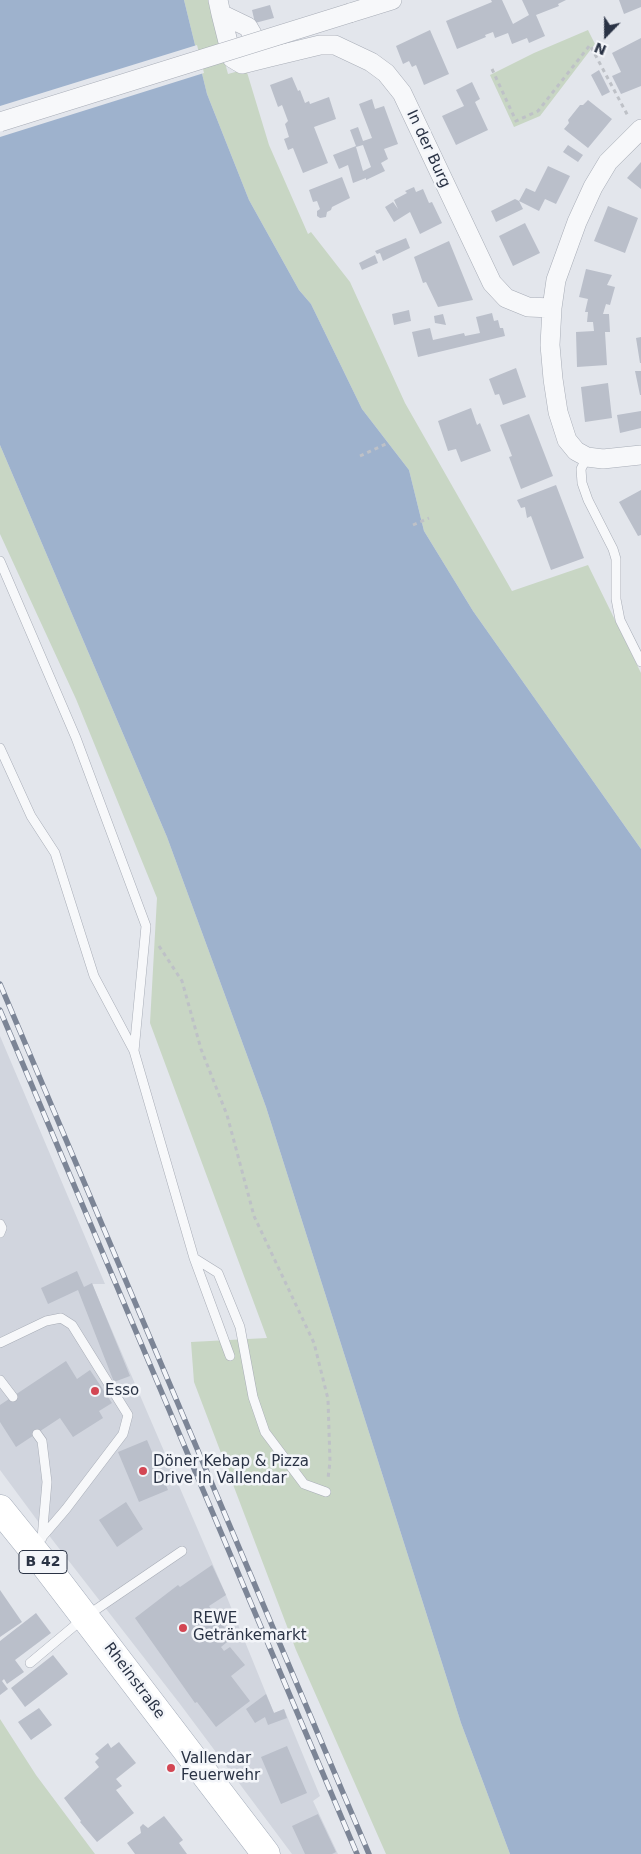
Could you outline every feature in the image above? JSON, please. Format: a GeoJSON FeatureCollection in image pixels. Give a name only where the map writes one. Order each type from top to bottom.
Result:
{"type":"FeatureCollection","features":[{"type":"Feature","properties":{"kind":"main road","name":"Rheinstraße"},"geometry":{"type":"LineString","coordinates":[[0,1509],[42,1549],[85,1617],[266,1854]]}},
{"type":"Feature","properties":{"kind":"street"},"geometry":{"type":"LineString","coordinates":[[0,122],[392,0]]}},
{"type":"Feature","properties":{"kind":"street"},"geometry":{"type":"LineString","coordinates":[[219,7],[248,27],[266,58],[242,64],[232,58],[219,7]]}},
{"type":"Feature","properties":{"kind":"street","name":"In der Burg"},"geometry":{"type":"LineString","coordinates":[[266,58],[320,45],[335,45],[371,62],[386,73],[402,93],[492,283],[506,298],[528,307],[552,308]]}},
{"type":"Feature","properties":{"kind":"street"},"geometry":{"type":"LineString","coordinates":[[639,130],[608,162],[593,187],[556,280],[550,345],[558,412],[567,440],[576,451],[587,457],[603,459],[641,455]]}},
{"type":"Feature","properties":{"kind":"lane"},"geometry":{"type":"LineString","coordinates":[[587,457],[581,469],[582,483],[588,500],[613,549],[616,559],[616,599],[620,620],[641,662]]}},
{"type":"Feature","properties":{"kind":"lane"},"geometry":{"type":"LineString","coordinates":[[0,560],[76,738],[146,926],[134,1052]]}},
{"type":"Feature","properties":{"kind":"lane"},"geometry":{"type":"LineString","coordinates":[[0,748],[31,816],[55,853],[94,976],[134,1052],[194,1258],[230,1356]]}},
{"type":"Feature","properties":{"kind":"lane"},"geometry":{"type":"LineString","coordinates":[[0,1224],[2,1228],[0,1232]]}},
{"type":"Feature","properties":{"kind":"lane"},"geometry":{"type":"LineString","coordinates":[[194,1258],[218,1273],[240,1328],[253,1397],[265,1432],[304,1484],[326,1492]]}},
{"type":"Feature","properties":{"kind":"lane"},"geometry":{"type":"LineString","coordinates":[[0,1343],[46,1321],[61,1318],[72,1325],[128,1415],[123,1434],[66,1509],[42,1549]]}},
{"type":"Feature","properties":{"kind":"lane"},"geometry":{"type":"LineString","coordinates":[[0,1380],[13,1397]]}},
{"type":"Feature","properties":{"kind":"lane"},"geometry":{"type":"LineString","coordinates":[[37,1434],[42,1441],[47,1482],[42,1549]]}},
{"type":"Feature","properties":{"kind":"lane"},"geometry":{"type":"LineString","coordinates":[[30,1662],[85,1617],[182,1551]]}},
{"type":"Feature","properties":{"kind":"path"},"geometry":{"type":"LineString","coordinates":[[492,69],[516,121],[538,111],[590,45],[639,130]]}},
{"type":"Feature","properties":{"kind":"path"},"geometry":{"type":"LineString","coordinates":[[360,456],[388,443]]}},
{"type":"Feature","properties":{"kind":"path"},"geometry":{"type":"LineString","coordinates":[[413,525],[429,518]]}},
{"type":"Feature","properties":{"kind":"path"},"geometry":{"type":"LineString","coordinates":[[146,926],[182,981],[201,1050],[227,1115],[254,1216],[314,1343],[328,1400],[330,1462],[326,1492]]}},
{"type":"Feature","properties":{"kind":"shaded area"},"geometry":{"type":"Polygon","coordinates":[[[0,1036],[105,1284],[92,1284],[226,1595],[274,1713],[284,1709],[320,1796],[313,1801],[338,1854],[292,1854],[180,1704],[0,1470],[0,1036]]]}},
{"type":"Feature","properties":{"kind":"green space"},"geometry":{"type":"Polygon","coordinates":[[[184,0],[208,0],[228,74],[246,69],[269,145],[308,234],[311,232],[350,282],[405,403],[512,591],[588,565],[641,673],[641,849],[473,611],[424,531],[409,470],[362,409],[311,304],[299,290],[249,200],[207,94],[184,0]]]}},
{"type":"Feature","properties":{"kind":"green space"},"geometry":{"type":"Polygon","coordinates":[[[588,30],[595,44],[540,116],[514,127],[490,75],[534,53],[588,30]]]}},
{"type":"Feature","properties":{"kind":"green space"},"geometry":{"type":"Polygon","coordinates":[[[0,445],[167,837],[266,1107],[461,1723],[510,1854],[386,1854],[296,1650],[194,1382],[191,1342],[267,1338],[150,1023],[157,898],[76,699],[0,534],[0,445]]]}},
{"type":"Feature","properties":{"kind":"green space"},"geometry":{"type":"Polygon","coordinates":[[[0,1719],[36,1775],[95,1854],[0,1854],[0,1719]]]}},
{"type":"Feature","properties":{"kind":"water"},"geometry":{"type":"Polygon","coordinates":[[[0,0],[184,0],[207,94],[249,200],[299,290],[311,304],[362,409],[409,470],[424,531],[473,611],[641,849],[641,1854],[510,1854],[461,1723],[266,1107],[167,837],[0,445],[0,0]]]}},
{"type":"Feature","properties":{"kind":"pier"},"geometry":{"type":"Polygon","coordinates":[[[197,45],[204,73],[0,137],[0,106],[197,45]]]}},
{"type":"Feature","properties":{"kind":"building"},"geometry":{"type":"Polygon","coordinates":[[[491,0],[502,0],[513,24],[529,15],[522,0],[566,0],[558,4],[559,6],[536,15],[545,36],[529,43],[527,38],[512,44],[508,33],[495,38],[493,32],[485,35],[486,37],[457,49],[446,21],[492,2],[491,0]]]}},
{"type":"Feature","properties":{"kind":"building"},"geometry":{"type":"Polygon","coordinates":[[[619,0],[641,0],[641,7],[624,14],[619,0]]]}},
{"type":"Feature","properties":{"kind":"building"},"geometry":{"type":"Polygon","coordinates":[[[270,5],[274,18],[255,23],[252,10],[270,5]]]}},
{"type":"Feature","properties":{"kind":"building"},"geometry":{"type":"Polygon","coordinates":[[[430,30],[449,74],[424,85],[416,65],[412,67],[409,61],[403,64],[396,46],[430,30]]]}},
{"type":"Feature","properties":{"kind":"building"},"geometry":{"type":"Polygon","coordinates":[[[641,38],[641,86],[621,94],[612,76],[621,72],[612,53],[641,38]]]}},
{"type":"Feature","properties":{"kind":"building"},"geometry":{"type":"Polygon","coordinates":[[[599,70],[610,92],[602,96],[591,75],[599,70]]]}},
{"type":"Feature","properties":{"kind":"building"},"geometry":{"type":"Polygon","coordinates":[[[292,77],[305,103],[309,101],[310,104],[329,97],[336,119],[314,127],[328,163],[303,173],[293,148],[288,150],[284,139],[289,137],[285,124],[288,121],[282,105],[278,107],[270,85],[292,77]]]}},
{"type":"Feature","properties":{"kind":"building"},"geometry":{"type":"Polygon","coordinates":[[[472,82],[480,99],[475,102],[488,130],[456,145],[442,116],[464,106],[456,90],[472,82]]]}},
{"type":"Feature","properties":{"kind":"building"},"geometry":{"type":"Polygon","coordinates":[[[372,99],[375,109],[384,106],[398,144],[384,149],[388,159],[381,163],[385,171],[366,180],[366,178],[353,183],[348,165],[339,169],[333,155],[356,146],[350,130],[358,127],[363,141],[372,138],[359,104],[372,99]],[[363,145],[356,147],[363,171],[371,167],[363,145]]]}},
{"type":"Feature","properties":{"kind":"building"},"geometry":{"type":"Polygon","coordinates":[[[588,100],[612,119],[588,148],[564,129],[569,123],[568,120],[580,105],[583,105],[588,100]]]}},
{"type":"Feature","properties":{"kind":"building"},"geometry":{"type":"Polygon","coordinates":[[[568,145],[583,155],[578,162],[563,152],[568,145]]]}},
{"type":"Feature","properties":{"kind":"building"},"geometry":{"type":"Polygon","coordinates":[[[641,162],[641,189],[627,178],[641,162]]]}},
{"type":"Feature","properties":{"kind":"building"},"geometry":{"type":"Polygon","coordinates":[[[548,166],[570,176],[556,204],[545,199],[539,211],[519,201],[526,188],[535,192],[548,166]]]}},
{"type":"Feature","properties":{"kind":"building"},"geometry":{"type":"Polygon","coordinates":[[[342,177],[350,198],[332,207],[327,212],[326,217],[320,218],[317,216],[317,211],[320,209],[317,201],[313,202],[309,190],[342,177]]]}},
{"type":"Feature","properties":{"kind":"building"},"geometry":{"type":"Polygon","coordinates":[[[414,187],[416,192],[423,189],[429,203],[432,202],[442,223],[420,234],[410,212],[394,222],[385,207],[393,202],[398,209],[394,200],[407,193],[405,191],[414,187]]]}},
{"type":"Feature","properties":{"kind":"building"},"geometry":{"type":"Polygon","coordinates":[[[515,199],[519,201],[523,209],[496,222],[491,211],[515,199]]]}},
{"type":"Feature","properties":{"kind":"building"},"geometry":{"type":"Polygon","coordinates":[[[608,206],[638,218],[625,253],[594,241],[608,206]]]}},
{"type":"Feature","properties":{"kind":"building"},"geometry":{"type":"Polygon","coordinates":[[[525,223],[540,253],[513,266],[499,236],[525,223]]]}},
{"type":"Feature","properties":{"kind":"building"},"geometry":{"type":"Polygon","coordinates":[[[406,238],[410,248],[383,261],[380,253],[377,254],[375,251],[406,238]]]}},
{"type":"Feature","properties":{"kind":"building"},"geometry":{"type":"Polygon","coordinates":[[[449,241],[473,300],[438,307],[426,282],[423,283],[414,257],[449,241]]]}},
{"type":"Feature","properties":{"kind":"building"},"geometry":{"type":"Polygon","coordinates":[[[375,255],[378,263],[362,270],[359,263],[375,255]]]}},
{"type":"Feature","properties":{"kind":"building"},"geometry":{"type":"Polygon","coordinates":[[[586,269],[612,275],[607,285],[615,287],[610,305],[606,304],[603,314],[609,314],[610,332],[605,332],[607,365],[577,367],[576,332],[594,331],[593,322],[587,322],[588,312],[585,312],[588,299],[579,297],[586,269]]]}},
{"type":"Feature","properties":{"kind":"building"},"geometry":{"type":"Polygon","coordinates":[[[409,310],[411,321],[394,325],[392,314],[409,310]]]}},
{"type":"Feature","properties":{"kind":"building"},"geometry":{"type":"Polygon","coordinates":[[[492,313],[494,321],[498,320],[500,328],[503,328],[505,336],[418,357],[412,332],[430,328],[433,340],[464,333],[465,336],[480,333],[476,317],[492,313]]]}},
{"type":"Feature","properties":{"kind":"building"},"geometry":{"type":"Polygon","coordinates":[[[443,314],[446,325],[435,323],[434,316],[443,314]]]}},
{"type":"Feature","properties":{"kind":"building"},"geometry":{"type":"Polygon","coordinates":[[[641,337],[641,363],[640,363],[636,338],[641,337]]]}},
{"type":"Feature","properties":{"kind":"building"},"geometry":{"type":"Polygon","coordinates":[[[516,368],[526,397],[503,405],[499,394],[495,395],[489,379],[516,368]]]}},
{"type":"Feature","properties":{"kind":"building"},"geometry":{"type":"Polygon","coordinates":[[[635,371],[641,371],[641,395],[640,395],[635,371]]]}},
{"type":"Feature","properties":{"kind":"building"},"geometry":{"type":"Polygon","coordinates":[[[608,383],[612,418],[585,422],[581,387],[608,383]]]}},
{"type":"Feature","properties":{"kind":"building"},"geometry":{"type":"Polygon","coordinates":[[[471,408],[477,425],[480,423],[491,451],[461,462],[456,449],[448,451],[438,421],[471,408]]]}},
{"type":"Feature","properties":{"kind":"building"},"geometry":{"type":"Polygon","coordinates":[[[641,411],[641,428],[620,433],[617,415],[641,411]]]}},
{"type":"Feature","properties":{"kind":"building"},"geometry":{"type":"Polygon","coordinates":[[[529,414],[553,476],[521,489],[509,457],[512,456],[500,425],[529,414]]]}},
{"type":"Feature","properties":{"kind":"building"},"geometry":{"type":"Polygon","coordinates":[[[556,485],[584,558],[551,570],[531,516],[527,518],[525,507],[521,508],[517,500],[556,485]]]}},
{"type":"Feature","properties":{"kind":"building"},"geometry":{"type":"Polygon","coordinates":[[[641,490],[641,535],[638,536],[619,502],[641,490]]]}},
{"type":"Feature","properties":{"kind":"building"},"geometry":{"type":"Polygon","coordinates":[[[77,1271],[84,1287],[92,1283],[130,1376],[114,1382],[78,1290],[48,1304],[41,1288],[77,1271]]]}},
{"type":"Feature","properties":{"kind":"building"},"geometry":{"type":"Polygon","coordinates":[[[66,1361],[77,1379],[90,1370],[112,1403],[99,1411],[103,1418],[73,1437],[60,1418],[16,1447],[0,1422],[0,1405],[66,1361]]]}},
{"type":"Feature","properties":{"kind":"building","name":"Döner Kebap & Pizza Drive In Vallendar"},"geometry":{"type":"Polygon","coordinates":[[[147,1440],[168,1490],[139,1502],[118,1452],[147,1440]]]}},
{"type":"Feature","properties":{"kind":"building"},"geometry":{"type":"Polygon","coordinates":[[[126,1502],[143,1529],[117,1547],[99,1520],[126,1502]]]}},
{"type":"Feature","properties":{"kind":"building","name":"REWE Getränkemarkt"},"geometry":{"type":"Polygon","coordinates":[[[212,1565],[226,1595],[209,1606],[232,1638],[221,1647],[224,1651],[230,1647],[245,1665],[231,1676],[250,1701],[216,1727],[197,1702],[195,1703],[135,1618],[178,1585],[180,1587],[212,1565]]]}},
{"type":"Feature","properties":{"kind":"building"},"geometry":{"type":"Polygon","coordinates":[[[0,1590],[22,1622],[0,1637],[0,1590]]]}},
{"type":"Feature","properties":{"kind":"building"},"geometry":{"type":"Polygon","coordinates":[[[36,1613],[51,1633],[15,1660],[24,1672],[7,1684],[4,1679],[2,1681],[8,1689],[0,1695],[0,1641],[36,1613]]]}},
{"type":"Feature","properties":{"kind":"building"},"geometry":{"type":"Polygon","coordinates":[[[53,1655],[68,1674],[25,1707],[11,1688],[53,1655]]]}},
{"type":"Feature","properties":{"kind":"building"},"geometry":{"type":"Polygon","coordinates":[[[266,1694],[274,1713],[284,1709],[287,1718],[268,1725],[265,1717],[255,1723],[246,1709],[266,1694]]]}},
{"type":"Feature","properties":{"kind":"building"},"geometry":{"type":"Polygon","coordinates":[[[39,1708],[52,1725],[31,1740],[18,1722],[39,1708]]]}},
{"type":"Feature","properties":{"kind":"building"},"geometry":{"type":"Polygon","coordinates":[[[119,1742],[136,1763],[116,1779],[122,1786],[116,1790],[134,1813],[97,1842],[80,1822],[64,1798],[99,1767],[95,1762],[99,1758],[95,1754],[108,1743],[111,1748],[119,1742]]]}},
{"type":"Feature","properties":{"kind":"building"},"geometry":{"type":"Polygon","coordinates":[[[287,1746],[307,1793],[281,1804],[261,1757],[287,1746]]]}},
{"type":"Feature","properties":{"kind":"building"},"geometry":{"type":"Polygon","coordinates":[[[318,1814],[336,1852],[332,1854],[305,1854],[292,1826],[318,1814]]]}},
{"type":"Feature","properties":{"kind":"building"},"geometry":{"type":"Polygon","coordinates":[[[164,1816],[183,1840],[179,1843],[187,1854],[135,1854],[127,1843],[141,1833],[140,1827],[143,1824],[148,1828],[164,1816]]]}},
{"type":"Feature","properties":{"kind":"railway"},"geometry":{"type":"LineString","coordinates":[[0,984],[369,1854]]}},
{"type":"Feature","properties":{"kind":"railway"},"geometry":{"type":"LineString","coordinates":[[0,1010],[357,1854]]}},
{"type":"Feature","properties":{"kind":"place","name":"Esso"},"geometry":{"type":"Point","coordinates":[95,1391]}},
{"type":"Feature","properties":{"kind":"place","name":"Döner Kebap & Pizza Drive In Vallendar"},"geometry":{"type":"Point","coordinates":[143,1471]}},
{"type":"Feature","properties":{"kind":"place","name":"REWE Getränkemarkt"},"geometry":{"type":"Point","coordinates":[183,1628]}},
{"type":"Feature","properties":{"kind":"place","name":"Vallendar Feuerwehr"},"geometry":{"type":"Point","coordinates":[171,1768]}}]}
